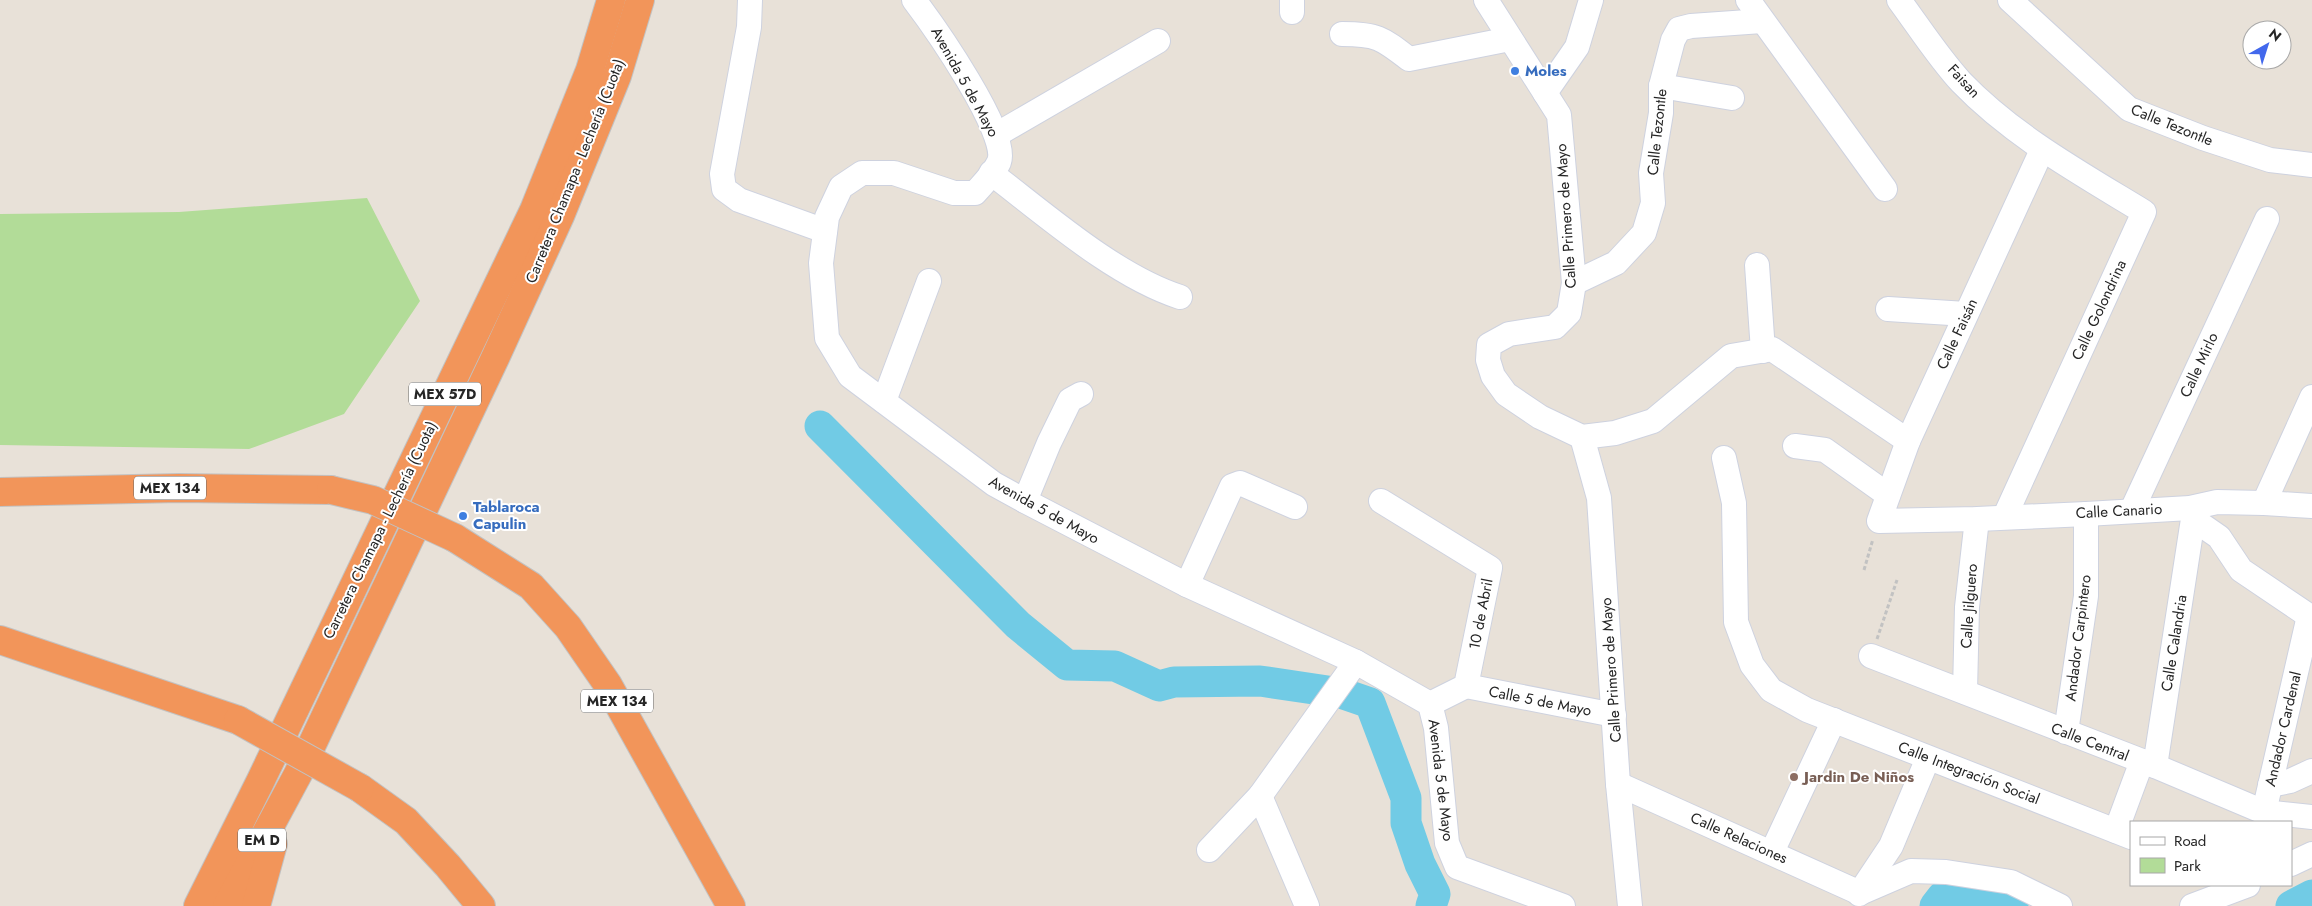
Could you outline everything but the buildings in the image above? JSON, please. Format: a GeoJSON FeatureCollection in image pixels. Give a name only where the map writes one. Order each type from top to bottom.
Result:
{"type":"FeatureCollection","features":[{"type":"Feature","properties":{"kind":"highway","name":"Carretera Chamapa - Lechería (Cuota)"},"geometry":{"type":"LineString","coordinates":[[260,782],[534,210],[590,70],[611,0]]}},
{"type":"Feature","properties":{"kind":"highway","name":"Carretera Chamapa - Lechería (Cuota)"},"geometry":{"type":"LineString","coordinates":[[298,774],[496,356],[560,216],[616,76],[640,0]]}},
{"type":"Feature","properties":{"kind":"highway","name":"MEX 134"},"geometry":{"type":"LineString","coordinates":[[4,491],[179,488],[331,490],[373,500],[454,538],[532,586],[568,627],[608,685],[731,906]]}},
{"type":"Feature","properties":{"kind":"highway"},"geometry":{"type":"LineString","coordinates":[[0,640],[238,720],[360,788],[406,821],[448,866],[481,906]]}},
{"type":"Feature","properties":{"kind":"highway"},"geometry":{"type":"LineString","coordinates":[[256,906],[269,855],[298,774]]}},
{"type":"Feature","properties":{"kind":"highway","name":"EM D"},"geometry":{"type":"LineString","coordinates":[[227,906],[298,774]]}},
{"type":"Feature","properties":{"kind":"highway"},"geometry":{"type":"LineString","coordinates":[[184,906],[260,782]]}},
{"type":"Feature","properties":{"kind":"highway","name":"EM D"},"geometry":{"type":"LineString","coordinates":[[198,906],[260,782]]}},
{"type":"Feature","properties":{"kind":"street"},"geometry":{"type":"LineString","coordinates":[[750,0],[749,27],[722,174],[724,189],[739,200],[825,231]]}},
{"type":"Feature","properties":{"kind":"street","name":"Avenida 5 de Mayo"},"geometry":{"type":"LineString","coordinates":[[914,0],[943,38],[996,135],[1000,149],[999,162],[975,193],[954,193],[894,173],[862,173],[842,187],[827,217],[821,263],[827,338],[850,376],[994,484],[1025,502],[1187,585],[1356,663],[1430,704],[1436,728],[1447,843],[1457,868],[1563,906]]}},
{"type":"Feature","properties":{"kind":"street","name":"Calle Primero de Mayo"},"geometry":{"type":"LineString","coordinates":[[1486,0],[1559,115],[1574,283],[1568,313],[1555,327],[1509,334],[1489,345],[1488,360],[1493,376],[1506,394],[1540,417],[1582,437],[1599,498],[1618,784],[1630,906]]}},
{"type":"Feature","properties":{"kind":"street"},"geometry":{"type":"LineString","coordinates":[[1545,93],[1577,47],[1591,0]]}},
{"type":"Feature","properties":{"kind":"street"},"geometry":{"type":"LineString","coordinates":[[1748,0],[1885,189]]}},
{"type":"Feature","properties":{"kind":"street","name":"Faisan"},"geometry":{"type":"LineString","coordinates":[[1899,0],[1961,82],[2042,150]]}},
{"type":"Feature","properties":{"kind":"street","name":"Calle Tezontle"},"geometry":{"type":"LineString","coordinates":[[2010,0],[2129,110],[2203,138],[2270,160],[2312,165]]}},
{"type":"Feature","properties":{"kind":"street","name":"Calle Tezontle"},"geometry":{"type":"LineString","coordinates":[[1574,283],[1616,263],[1644,233],[1653,203],[1651,173],[1661,113],[1661,86],[1673,40],[1679,29],[1690,26],[1762,21]]}},
{"type":"Feature","properties":{"kind":"street"},"geometry":{"type":"LineString","coordinates":[[1342,34],[1370,34],[1390,44],[1409,59],[1510,39]]}},
{"type":"Feature","properties":{"kind":"street"},"geometry":{"type":"LineString","coordinates":[[996,135],[1158,41]]}},
{"type":"Feature","properties":{"kind":"street"},"geometry":{"type":"LineString","coordinates":[[1661,86],[1732,98]]}},
{"type":"Feature","properties":{"kind":"street","name":"Calle Faisán"},"geometry":{"type":"LineString","coordinates":[[1879,521],[1908,441],[2042,150]]}},
{"type":"Feature","properties":{"kind":"street","name":"Calle Golondrina"},"geometry":{"type":"LineString","coordinates":[[2005,516],[2144,212],[2042,150]]}},
{"type":"Feature","properties":{"kind":"street"},"geometry":{"type":"LineString","coordinates":[[991,173],[1058,224],[1132,276],[1157,290],[1180,297]]}},
{"type":"Feature","properties":{"kind":"street","name":"Calle Mirlo"},"geometry":{"type":"LineString","coordinates":[[2132,510],[2267,219]]}},
{"type":"Feature","properties":{"kind":"street"},"geometry":{"type":"LineString","coordinates":[[1757,265],[1763,351]]}},
{"type":"Feature","properties":{"kind":"street"},"geometry":{"type":"LineString","coordinates":[[884,401],[929,281]]}},
{"type":"Feature","properties":{"kind":"street"},"geometry":{"type":"LineString","coordinates":[[1888,309],[1966,314]]}},
{"type":"Feature","properties":{"kind":"street"},"geometry":{"type":"LineString","coordinates":[[1582,437],[1615,432],[1653,421],[1731,356],[1772,349],[1908,441]]}},
{"type":"Feature","properties":{"kind":"street"},"geometry":{"type":"LineString","coordinates":[[1025,502],[1049,442],[1070,400],[1080,394]]}},
{"type":"Feature","properties":{"kind":"street"},"geometry":{"type":"LineString","coordinates":[[2264,502],[2312,398]]}},
{"type":"Feature","properties":{"kind":"street"},"geometry":{"type":"LineString","coordinates":[[1795,446],[1825,450],[1888,495]]}},
{"type":"Feature","properties":{"kind":"street","name":"Calle Integración Social"},"geometry":{"type":"LineString","coordinates":[[1724,458],[1734,503],[1736,622],[1752,665],[1770,690],[1807,710],[2124,834]]}},
{"type":"Feature","properties":{"kind":"street"},"geometry":{"type":"LineString","coordinates":[[1187,585],[1232,486],[1240,483],[1295,507]]}},
{"type":"Feature","properties":{"kind":"street","name":"10 de Abril"},"geometry":{"type":"LineString","coordinates":[[1380,502],[1490,568],[1466,686]]}},
{"type":"Feature","properties":{"kind":"street","name":"Calle Canario"},"geometry":{"type":"LineString","coordinates":[[1879,521],[1977,520],[2005,516],[2086,514],[2132,510],[2192,513],[2217,502],[2264,502],[2312,506]]}},
{"type":"Feature","properties":{"kind":"street"},"geometry":{"type":"LineString","coordinates":[[2192,513],[2219,537],[2241,570],[2310,617]]}},
{"type":"Feature","properties":{"kind":"street","name":"Calle Calandria"},"geometry":{"type":"LineString","coordinates":[[2124,834],[2148,764],[2192,513]]}},
{"type":"Feature","properties":{"kind":"street","name":"Andador Carpintero"},"geometry":{"type":"LineString","coordinates":[[2066,732],[2086,596],[2086,514]]}},
{"type":"Feature","properties":{"kind":"street","name":"Calle Jilguero"},"geometry":{"type":"LineString","coordinates":[[1965,692],[1967,607],[1977,520]]}},
{"type":"Feature","properties":{"kind":"street","name":"Andador Cardenal"},"geometry":{"type":"LineString","coordinates":[[2264,812],[2310,617]]}},
{"type":"Feature","properties":{"kind":"street","name":"Calle Central"},"geometry":{"type":"LineString","coordinates":[[1871,656],[2148,764],[2264,812],[2312,817]]}},
{"type":"Feature","properties":{"kind":"street"},"geometry":{"type":"LineString","coordinates":[[1209,850],[1260,796],[1356,663]]}},
{"type":"Feature","properties":{"kind":"street"},"geometry":{"type":"LineString","coordinates":[[1430,704],[1466,686]]}},
{"type":"Feature","properties":{"kind":"street","name":"Calle 5 de Mayo"},"geometry":{"type":"LineString","coordinates":[[1466,686],[1614,715]]}},
{"type":"Feature","properties":{"kind":"street"},"geometry":{"type":"LineString","coordinates":[[1772,852],[1834,720]]}},
{"type":"Feature","properties":{"kind":"street"},"geometry":{"type":"LineString","coordinates":[[1855,899],[1891,846],[1928,758]]}},
{"type":"Feature","properties":{"kind":"street"},"geometry":{"type":"LineString","coordinates":[[2270,785],[2290,781],[2312,771]]}},
{"type":"Feature","properties":{"kind":"street","name":"Calle Relaciones"},"geometry":{"type":"LineString","coordinates":[[1618,784],[1772,852],[1855,899]]}},
{"type":"Feature","properties":{"kind":"street"},"geometry":{"type":"LineString","coordinates":[[1260,796],[1308,906]]}},
{"type":"Feature","properties":{"kind":"street"},"geometry":{"type":"LineString","coordinates":[[2292,864],[2312,854]]}},
{"type":"Feature","properties":{"kind":"street"},"geometry":{"type":"LineString","coordinates":[[1855,899],[1911,872],[1946,872],[2010,882],[2060,906]]}},
{"type":"Feature","properties":{"kind":"street"},"geometry":{"type":"LineString","coordinates":[[2192,906],[2245,886]]}},
{"type":"Feature","properties":{"kind":"path"},"geometry":{"type":"LineString","coordinates":[[1864,570],[1879,521]]}},
{"type":"Feature","properties":{"kind":"path"},"geometry":{"type":"LineString","coordinates":[[1871,656],[1897,580]]}},
{"type":"Feature","properties":{"kind":"green space"},"geometry":{"type":"Polygon","coordinates":[[[367,198],[420,301],[344,414],[249,449],[0,445],[0,214],[179,212],[367,198]]]}},
{"type":"Feature","properties":{"kind":"waterway"},"geometry":{"type":"LineString","coordinates":[[820,426],[1018,625],[1067,665],[1115,666],[1159,686],[1174,682],[1260,681],[1341,693],[1370,703],[1406,798],[1406,823],[1420,864],[1435,894],[1431,906]]}},
{"type":"Feature","properties":{"kind":"waterway"},"geometry":{"type":"LineString","coordinates":[[1935,906],[1942,897],[1974,895],[2013,906]]}},
{"type":"Feature","properties":{"kind":"waterway"},"geometry":{"type":"LineString","coordinates":[[2291,906],[2312,895]]}},
{"type":"Feature","properties":{"kind":"place","name":"Moles"},"geometry":{"type":"Point","coordinates":[1515,71]}},
{"type":"Feature","properties":{"kind":"place","name":"Tablaroca Capulin"},"geometry":{"type":"Point","coordinates":[463,516]}},
{"type":"Feature","properties":{"kind":"place","name":"Jardin De Niños"},"geometry":{"type":"Point","coordinates":[1794,777]}}]}
